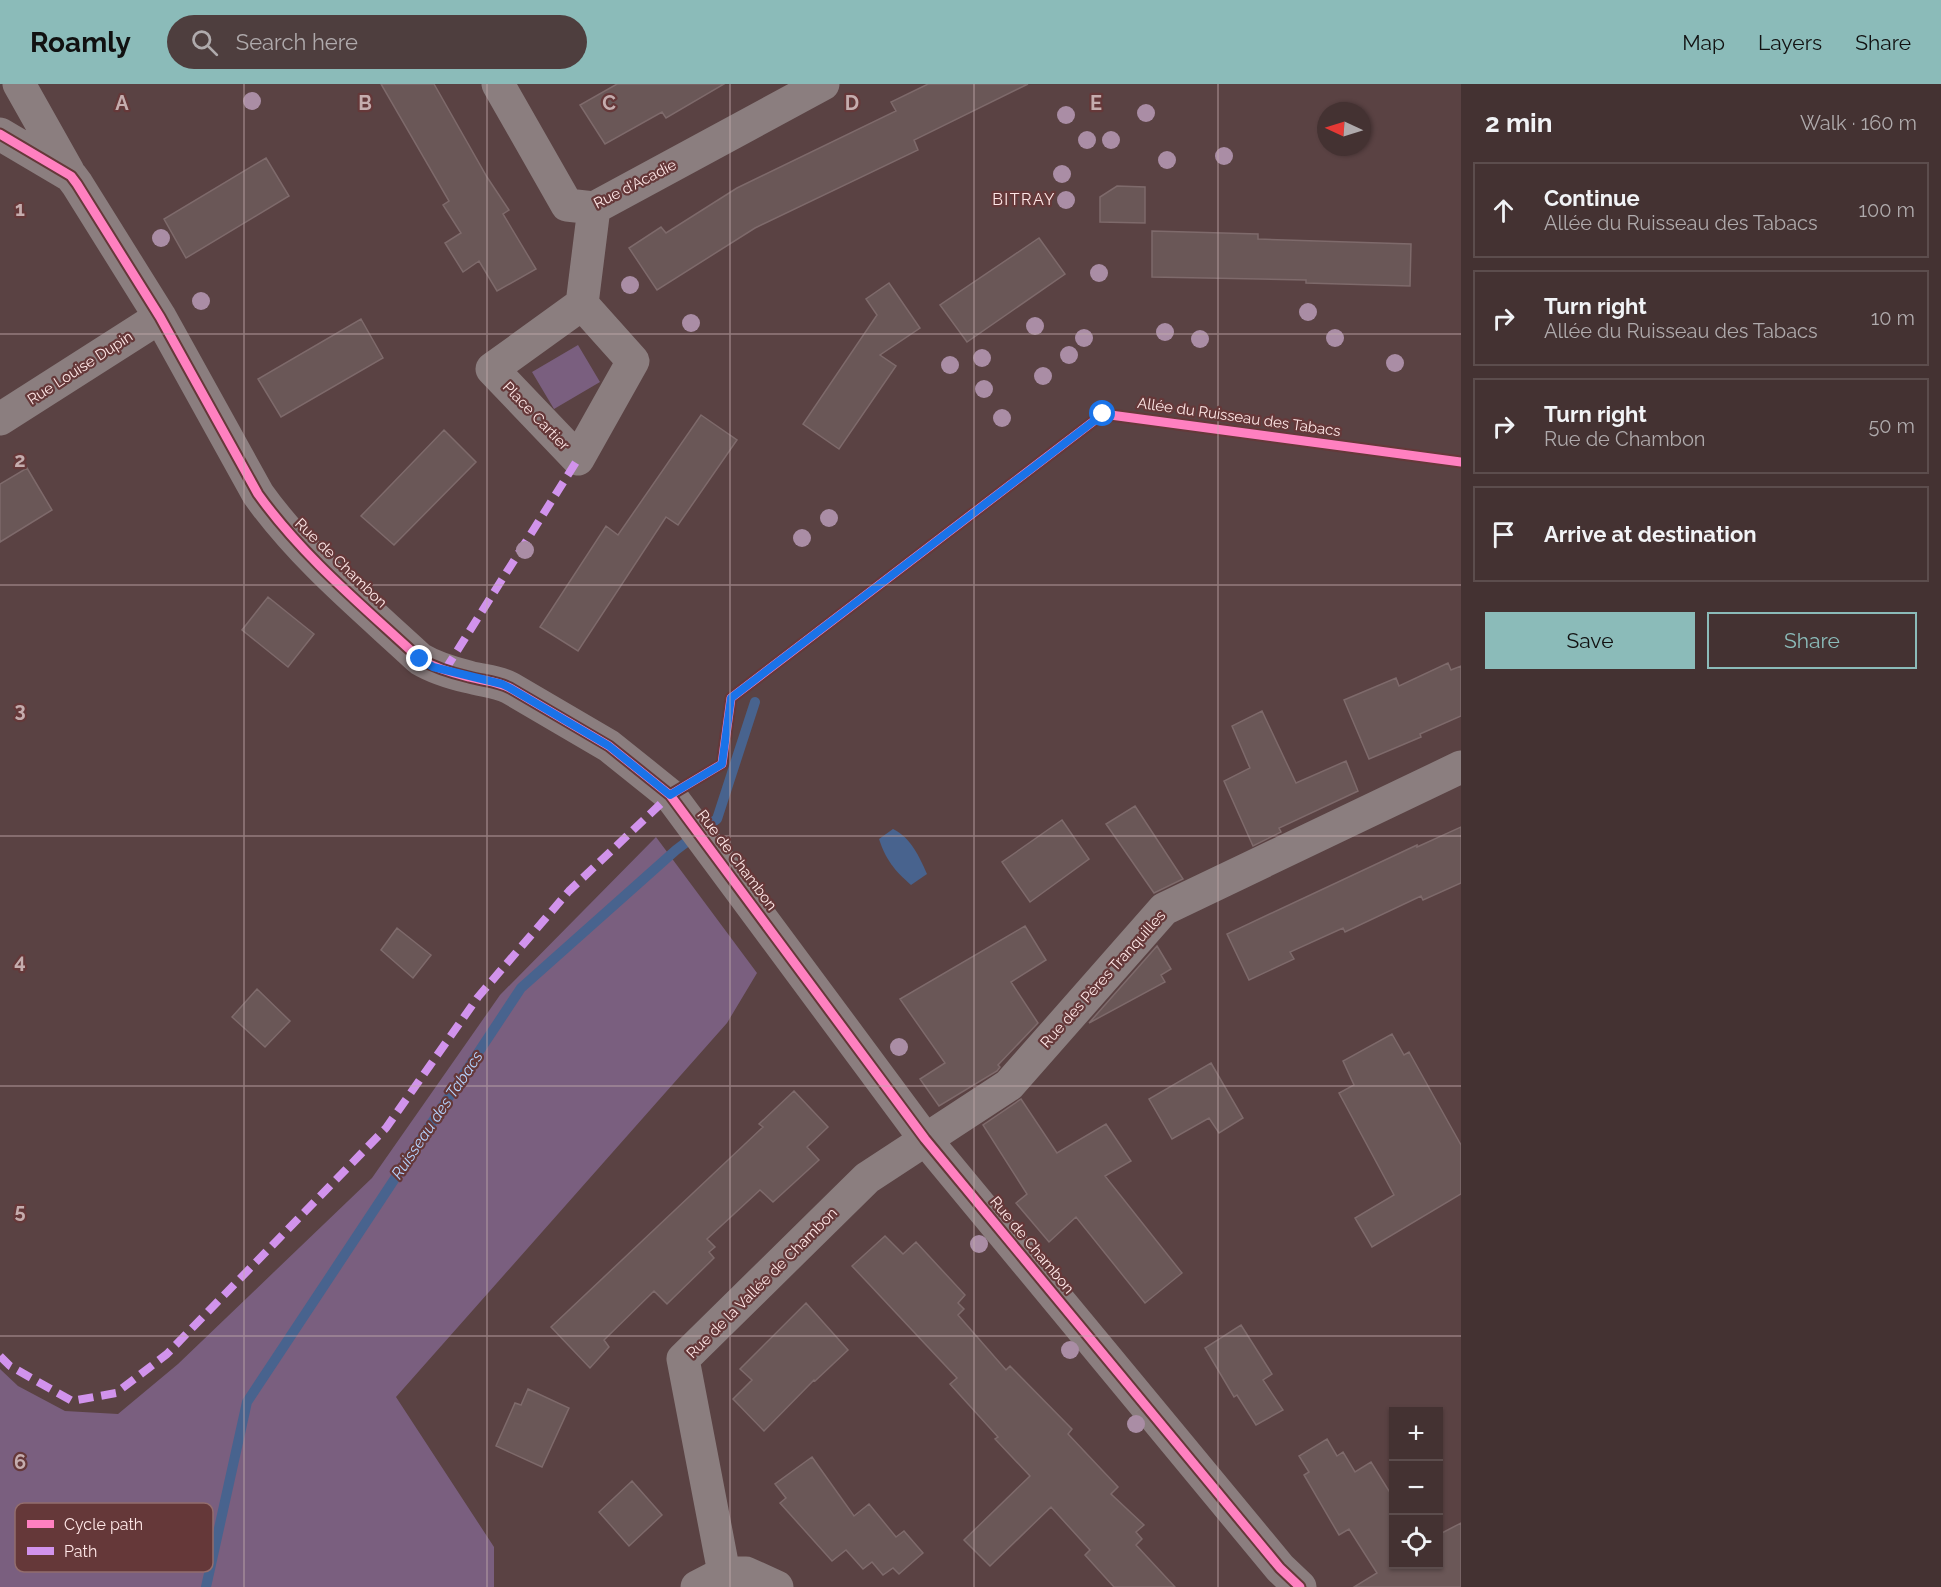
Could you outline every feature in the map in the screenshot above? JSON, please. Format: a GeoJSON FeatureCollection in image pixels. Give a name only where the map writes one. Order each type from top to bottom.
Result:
{"type":"FeatureCollection","features":[{"type":"Feature","properties":{"kind":"street"},"geometry":{"type":"LineString","coordinates":[[19,84],[70,176]]}},
{"type":"Feature","properties":{"kind":"street","name":"Rue d'Acadie"},"geometry":{"type":"LineString","coordinates":[[498,84],[567,205],[594,208],[823,84]]}},
{"type":"Feature","properties":{"kind":"street","name":"Rue de Chambon"},"geometry":{"type":"LineString","coordinates":[[0,134],[70,176],[108,232],[160,317],[258,494],[277,521],[320,566],[420,659],[433,667],[510,688],[609,746],[677,804],[925,1139],[1280,1568],[1300,1587]]}},
{"type":"Feature","properties":{"kind":"street"},"geometry":{"type":"LineString","coordinates":[[582,304],[594,208]]}},
{"type":"Feature","properties":{"kind":"street","name":"Place Cartier"},"geometry":{"type":"LineString","coordinates":[[582,304],[633,361],[578,459],[492,369],[582,304]]}},
{"type":"Feature","properties":{"kind":"street","name":"Rue Louise Dupin"},"geometry":{"type":"LineString","coordinates":[[0,419],[160,317]]}},
{"type":"Feature","properties":{"kind":"street","name":"Rue des Pères Tranquilles"},"geometry":{"type":"LineString","coordinates":[[925,1139],[1008,1085],[1164,909],[1461,767]]}},
{"type":"Feature","properties":{"kind":"street","name":"Rue de la Vallée de Chambon"},"geometry":{"type":"LineString","coordinates":[[777,1587],[746,1573],[711,1580],[683,1359],[867,1178],[925,1139]]}},
{"type":"Feature","properties":{"kind":"shaded area"},"geometry":{"type":"Polygon","coordinates":[[[578,345],[600,382],[554,409],[532,372],[578,345]]]}},
{"type":"Feature","properties":{"kind":"shaded area"},"geometry":{"type":"Polygon","coordinates":[[[656,837],[757,973],[727,1023],[396,1397],[494,1547],[494,1587],[0,1587],[0,1369],[18,1386],[65,1411],[118,1414],[178,1364],[372,1178],[500,995],[656,837]]]}},
{"type":"Feature","properties":{"kind":"water"},"geometry":{"type":"Polygon","coordinates":[[[893,829],[910,842],[927,874],[911,885],[891,864],[879,839],[893,829]]]}},
{"type":"Feature","properties":{"kind":"building"},"geometry":{"type":"Polygon","coordinates":[[[381,84],[434,84],[487,177],[509,210],[503,214],[536,269],[497,291],[479,261],[463,272],[445,243],[461,233],[443,205],[449,201],[381,84]]]}},
{"type":"Feature","properties":{"kind":"building"},"geometry":{"type":"Polygon","coordinates":[[[617,84],[724,84],[666,118],[662,112],[605,144],[580,105],[617,84]]]}},
{"type":"Feature","properties":{"kind":"building"},"geometry":{"type":"Polygon","coordinates":[[[928,84],[1028,84],[914,140],[918,150],[755,228],[657,290],[629,248],[661,227],[666,233],[737,188],[896,111],[891,102],[928,84]]]}},
{"type":"Feature","properties":{"kind":"building"},"geometry":{"type":"Polygon","coordinates":[[[266,158],[289,196],[186,258],[164,219],[266,158]]]}},
{"type":"Feature","properties":{"kind":"building"},"geometry":{"type":"Polygon","coordinates":[[[1117,186],[1145,187],[1145,223],[1100,222],[1100,197],[1117,186]]]}},
{"type":"Feature","properties":{"kind":"building"},"geometry":{"type":"Polygon","coordinates":[[[1152,231],[1258,234],[1258,239],[1411,244],[1410,286],[1306,283],[1306,280],[1152,277],[1152,231]]]}},
{"type":"Feature","properties":{"kind":"building"},"geometry":{"type":"Polygon","coordinates":[[[1039,238],[1065,274],[967,342],[940,305],[1039,238]]]}},
{"type":"Feature","properties":{"kind":"building"},"geometry":{"type":"Polygon","coordinates":[[[889,283],[920,328],[880,355],[896,366],[839,449],[803,424],[877,315],[866,299],[889,283]]]}},
{"type":"Feature","properties":{"kind":"building"},"geometry":{"type":"Polygon","coordinates":[[[361,319],[383,358],[281,417],[258,379],[361,319]]]}},
{"type":"Feature","properties":{"kind":"building"},"geometry":{"type":"Polygon","coordinates":[[[701,415],[737,440],[678,525],[666,517],[578,651],[540,627],[606,526],[618,535],[701,415]]]}},
{"type":"Feature","properties":{"kind":"building"},"geometry":{"type":"Polygon","coordinates":[[[444,430],[476,462],[394,545],[361,516],[444,430]]]}},
{"type":"Feature","properties":{"kind":"building"},"geometry":{"type":"Polygon","coordinates":[[[27,468],[52,510],[0,542],[0,484],[27,468]]]}},
{"type":"Feature","properties":{"kind":"building"},"geometry":{"type":"Polygon","coordinates":[[[268,597],[314,634],[288,667],[242,630],[268,597]]]}},
{"type":"Feature","properties":{"kind":"building"},"geometry":{"type":"Polygon","coordinates":[[[1448,663],[1451,670],[1461,666],[1461,716],[1420,734],[1421,737],[1369,759],[1344,700],[1396,678],[1399,686],[1448,663]]]}},
{"type":"Feature","properties":{"kind":"building"},"geometry":{"type":"Polygon","coordinates":[[[1262,711],[1296,783],[1346,761],[1358,791],[1279,828],[1281,832],[1253,846],[1224,781],[1250,768],[1232,726],[1262,711]]]}},
{"type":"Feature","properties":{"kind":"building"},"geometry":{"type":"Polygon","coordinates":[[[1135,806],[1183,879],[1154,893],[1106,824],[1135,806]]]}},
{"type":"Feature","properties":{"kind":"building"},"geometry":{"type":"Polygon","coordinates":[[[1062,820],[1089,859],[1030,902],[1002,862],[1062,820]]]}},
{"type":"Feature","properties":{"kind":"building"},"geometry":{"type":"Polygon","coordinates":[[[1461,827],[1461,883],[1423,900],[1421,896],[1345,932],[1343,928],[1290,952],[1294,959],[1249,980],[1227,934],[1417,845],[1417,847],[1461,827]]]}},
{"type":"Feature","properties":{"kind":"building"},"geometry":{"type":"Polygon","coordinates":[[[1025,926],[1046,960],[1011,982],[1038,1023],[998,1065],[1000,1067],[997,1071],[939,1106],[920,1079],[945,1063],[900,999],[1025,926]]]}},
{"type":"Feature","properties":{"kind":"building"},"geometry":{"type":"Polygon","coordinates":[[[397,928],[431,955],[413,978],[381,950],[397,928]]]}},
{"type":"Feature","properties":{"kind":"building"},"geometry":{"type":"Polygon","coordinates":[[[1157,946],[1171,969],[1161,975],[1165,982],[1089,1023],[1157,946]]]}},
{"type":"Feature","properties":{"kind":"building"},"geometry":{"type":"Polygon","coordinates":[[[257,989],[290,1021],[265,1047],[232,1017],[257,989]]]}},
{"type":"Feature","properties":{"kind":"building"},"geometry":{"type":"Polygon","coordinates":[[[1392,1034],[1404,1055],[1409,1052],[1461,1145],[1461,1194],[1372,1247],[1355,1218],[1394,1195],[1339,1093],[1354,1085],[1343,1061],[1392,1034]]]}},
{"type":"Feature","properties":{"kind":"building"},"geometry":{"type":"Polygon","coordinates":[[[1211,1063],[1243,1118],[1219,1133],[1209,1118],[1172,1139],[1149,1099],[1211,1063]]]}},
{"type":"Feature","properties":{"kind":"building"},"geometry":{"type":"Polygon","coordinates":[[[794,1091],[828,1127],[807,1147],[819,1160],[773,1202],[760,1190],[707,1239],[715,1247],[709,1252],[714,1258],[667,1304],[654,1291],[604,1340],[609,1347],[590,1368],[551,1327],[763,1127],[759,1124],[794,1091]]]}},
{"type":"Feature","properties":{"kind":"building"},"geometry":{"type":"Polygon","coordinates":[[[1021,1099],[1057,1153],[1106,1124],[1131,1161],[1105,1176],[1182,1273],[1145,1303],[1076,1217],[1049,1242],[1016,1203],[1027,1194],[983,1125],[1021,1099]]]}},
{"type":"Feature","properties":{"kind":"building"},"geometry":{"type":"Polygon","coordinates":[[[885,1236],[903,1254],[916,1242],[965,1295],[958,1303],[964,1309],[958,1315],[1006,1370],[1010,1366],[1072,1429],[1068,1434],[1118,1487],[1111,1494],[1144,1525],[1136,1532],[1142,1539],[1136,1545],[1175,1587],[1114,1587],[1085,1555],[1090,1550],[1051,1507],[990,1566],[964,1540],[1030,1476],[995,1439],[998,1437],[950,1384],[957,1378],[852,1266],[885,1236]]]}},
{"type":"Feature","properties":{"kind":"building"},"geometry":{"type":"Polygon","coordinates":[[[806,1303],[848,1350],[814,1380],[764,1431],[733,1399],[752,1380],[740,1369],[806,1303]]]}},
{"type":"Feature","properties":{"kind":"building"},"geometry":{"type":"Polygon","coordinates":[[[1241,1325],[1272,1374],[1263,1380],[1283,1410],[1256,1425],[1237,1395],[1234,1397],[1205,1348],[1241,1325]]]}},
{"type":"Feature","properties":{"kind":"building"},"geometry":{"type":"Polygon","coordinates":[[[528,1389],[569,1408],[542,1467],[496,1446],[515,1403],[521,1405],[528,1389]]]}},
{"type":"Feature","properties":{"kind":"building"},"geometry":{"type":"Polygon","coordinates":[[[1327,1439],[1337,1456],[1343,1452],[1355,1472],[1371,1462],[1389,1491],[1389,1569],[1443,1569],[1443,1532],[1461,1523],[1461,1587],[1354,1587],[1377,1573],[1349,1529],[1339,1535],[1304,1475],[1309,1472],[1299,1456],[1327,1439]]]}},
{"type":"Feature","properties":{"kind":"building"},"geometry":{"type":"Polygon","coordinates":[[[812,1457],[854,1516],[869,1504],[896,1537],[904,1531],[923,1553],[899,1574],[893,1568],[883,1575],[872,1562],[863,1569],[846,1550],[832,1561],[780,1503],[786,1498],[775,1484],[812,1457]]]}},
{"type":"Feature","properties":{"kind":"building"},"geometry":{"type":"Polygon","coordinates":[[[632,1481],[662,1515],[629,1546],[599,1512],[632,1481]]]}},
{"type":"Feature","properties":{"kind":"waterway","name":"Ruisseau des Tabacs"},"geometry":{"type":"LineString","coordinates":[[213,1555],[247,1402],[521,988],[676,850],[717,819],[755,702]]}},
{"type":"Feature","properties":{"kind":"waterway","name":"Ruisseau des Tabacs"},"geometry":{"type":"LineString","coordinates":[[206,1587],[209,1572]]}},
{"type":"Feature","properties":{"kind":"marked path"},"geometry":{"type":"LineString","coordinates":[[445,670],[578,459]]}},
{"type":"Feature","properties":{"kind":"marked path"},"geometry":{"type":"LineString","coordinates":[[0,1356],[10,1366],[72,1401],[116,1393],[167,1354],[386,1128],[478,997],[569,891],[670,795]]}},
{"type":"Feature","properties":{"kind":"cycle path"},"geometry":{"type":"LineString","coordinates":[[0,134],[71,176],[77,184],[160,317],[258,494],[294,539],[335,581],[420,659],[450,672],[495,682],[510,688],[609,746],[670,795],[925,1139],[1280,1568],[1300,1587]]}},
{"type":"Feature","properties":{"kind":"cycle path","name":"Allée du Ruisseau des Tabacs"},"geometry":{"type":"LineString","coordinates":[[670,795],[722,764],[731,698],[1103,414],[1461,462]]}},
{"type":"Feature","properties":{"kind":"district","name":"BITRAY"},"geometry":{"type":"Point","coordinates":[1024,199]}},
{"type":"Feature","properties":{"kind":"route"},"geometry":{"type":"LineString","coordinates":[[420,659],[433,667],[510,688],[609,746],[670,795],[722,764],[731,698],[1103,414]]}}]}
